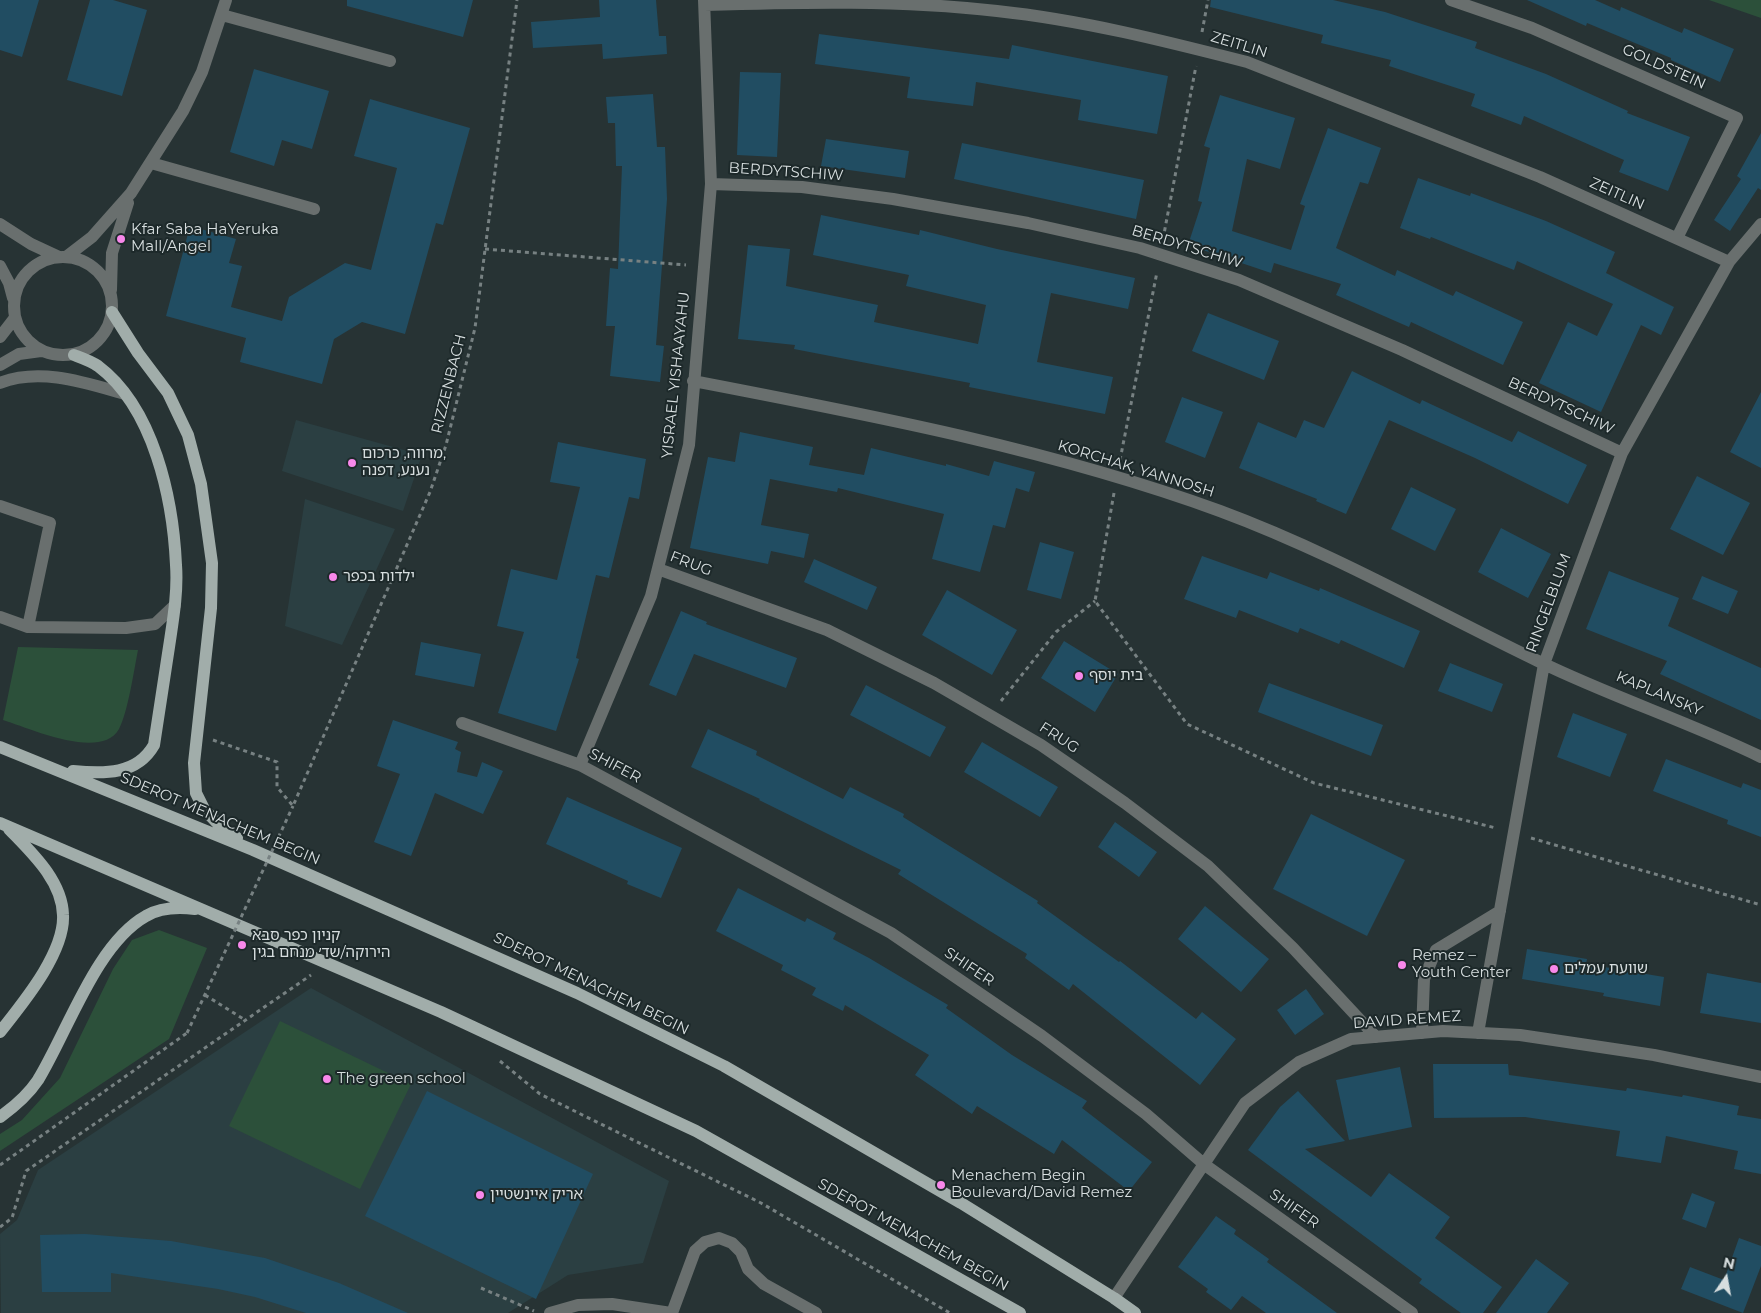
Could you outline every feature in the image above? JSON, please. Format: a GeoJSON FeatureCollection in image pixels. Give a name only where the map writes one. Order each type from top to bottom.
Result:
{"type":"FeatureCollection","features":[{"type":"Feature","properties":{"kind":"main road"},"geometry":{"type":"LineString","coordinates":[[112,312],[138,353],[168,393],[188,435],[201,484],[212,563],[211,608],[194,763],[196,793],[204,809],[220,826],[253,850]]}},
{"type":"Feature","properties":{"kind":"main road"},"geometry":{"type":"LineString","coordinates":[[62,771],[100,773],[118,771],[134,766],[148,757],[154,745],[175,605],[176,565],[166,491],[154,448],[137,411],[124,394],[97,365],[74,355]]}},
{"type":"Feature","properties":{"kind":"main road","name":"SDEROT MENACHEM BEGIN"},"geometry":{"type":"LineString","coordinates":[[0,747],[253,850],[577,993],[724,1066],[952,1198],[1114,1298],[1135,1313]]}},
{"type":"Feature","properties":{"kind":"main road"},"geometry":{"type":"LineString","coordinates":[[0,1032],[31,993],[48,965],[59,938],[64,917],[61,903],[47,872],[3,824]]}},
{"type":"Feature","properties":{"kind":"main road","name":"SDEROT MENACHEM BEGIN"},"geometry":{"type":"LineString","coordinates":[[3,824],[441,1012],[696,1131],[1020,1313]]}},
{"type":"Feature","properties":{"kind":"main road"},"geometry":{"type":"LineString","coordinates":[[0,1117],[18,1103],[37,1081],[102,960],[120,937],[134,923],[148,914],[165,909],[206,910]]}},
{"type":"Feature","properties":{"kind":"street"},"geometry":{"type":"LineString","coordinates":[[132,193],[112,253],[112,312],[108,326],[100,339],[88,349],[74,355],[58,356],[41,351],[29,343],[20,332],[14,319],[14,299],[17,286],[24,275],[46,259],[63,257],[92,238],[132,193],[184,111],[202,72],[226,0]]}},
{"type":"Feature","properties":{"kind":"street","name":"GOLDSTEIN"},"geometry":{"type":"LineString","coordinates":[[1451,0],[1532,28],[1737,118],[1677,238]]}},
{"type":"Feature","properties":{"kind":"street","name":"ZEITLIN"},"geometry":{"type":"LineString","coordinates":[[704,3],[873,3],[988,10],[1131,33],[1247,62],[1540,177],[1729,262]]}},
{"type":"Feature","properties":{"kind":"street","name":"YISRAEL YISHAAYAHU"},"geometry":{"type":"LineString","coordinates":[[580,765],[651,596],[689,445],[711,184],[704,3]]}},
{"type":"Feature","properties":{"kind":"street"},"geometry":{"type":"LineString","coordinates":[[222,15],[390,61]]}},
{"type":"Feature","properties":{"kind":"street"},"geometry":{"type":"LineString","coordinates":[[151,163],[314,209]]}},
{"type":"Feature","properties":{"kind":"street","name":"BERDYTSCHIW"},"geometry":{"type":"LineString","coordinates":[[711,184],[802,187],[893,198],[1028,222],[1140,248],[1240,280],[1402,350],[1622,453]]}},
{"type":"Feature","properties":{"kind":"street"},"geometry":{"type":"LineString","coordinates":[[0,224],[31,244],[63,257],[82,260],[95,268],[105,280],[111,294]]}},
{"type":"Feature","properties":{"kind":"street","name":"RINGELBLUM"},"geometry":{"type":"LineString","coordinates":[[1478,1033],[1544,664],[1622,453],[1729,262],[1761,224]]}},
{"type":"Feature","properties":{"kind":"street"},"geometry":{"type":"LineString","coordinates":[[0,266],[9,283],[14,299]]}},
{"type":"Feature","properties":{"kind":"street"},"geometry":{"type":"LineString","coordinates":[[0,337],[14,319]]}},
{"type":"Feature","properties":{"kind":"street"},"geometry":{"type":"LineString","coordinates":[[0,365],[19,354],[41,351]]}},
{"type":"Feature","properties":{"kind":"street"},"geometry":{"type":"LineString","coordinates":[[0,383],[9,379],[61,378],[124,394]]}},
{"type":"Feature","properties":{"kind":"street","name":"KORCHAK, YANNOSH"},"geometry":{"type":"LineString","coordinates":[[693,381],[858,413],[996,444],[1117,478],[1220,511],[1346,565],[1544,664]]}},
{"type":"Feature","properties":{"kind":"street"},"geometry":{"type":"LineString","coordinates":[[0,506],[50,523],[28,627]]}},
{"type":"Feature","properties":{"kind":"street","name":"FRUG"},"geometry":{"type":"LineString","coordinates":[[658,569],[827,630],[934,683],[1048,750],[1125,803],[1208,866],[1293,948],[1376,1037]]}},
{"type":"Feature","properties":{"kind":"street"},"geometry":{"type":"LineString","coordinates":[[0,617],[28,627],[126,628],[155,624],[175,605]]}},
{"type":"Feature","properties":{"kind":"street","name":"KAPLANSKY"},"geometry":{"type":"LineString","coordinates":[[1544,664],[1721,738],[1761,757]]}},
{"type":"Feature","properties":{"kind":"street","name":"SHIFER"},"geometry":{"type":"LineString","coordinates":[[462,724],[580,765],[891,933],[1042,1036],[1146,1114],[1205,1165],[1412,1313]]}},
{"type":"Feature","properties":{"kind":"street"},"geometry":{"type":"LineString","coordinates":[[1422,1033],[1424,979],[1436,950],[1500,911]]}},
{"type":"Feature","properties":{"kind":"street","name":"DAVID REMEZ"},"geometry":{"type":"LineString","coordinates":[[1114,1298],[1245,1103],[1299,1062],[1351,1039],[1422,1033],[1478,1033],[1520,1036],[1654,1055],[1761,1077]]}},
{"type":"Feature","properties":{"kind":"street"},"geometry":{"type":"LineString","coordinates":[[550,1313],[578,1305],[612,1304],[672,1313],[695,1251],[705,1242],[719,1238],[732,1243],[741,1252],[748,1269],[764,1284],[816,1313]]}},
{"type":"Feature","properties":{"kind":"path","name":"RIZZENBACH"},"geometry":{"type":"LineString","coordinates":[[0,1164],[187,1033],[293,806],[430,492],[446,445],[474,328],[517,0]]}},
{"type":"Feature","properties":{"kind":"path"},"geometry":{"type":"LineString","coordinates":[[485,249],[704,266]]}},
{"type":"Feature","properties":{"kind":"path"},"geometry":{"type":"LineString","coordinates":[[989,715],[1056,632],[1095,601]]}},
{"type":"Feature","properties":{"kind":"path"},"geometry":{"type":"LineString","coordinates":[[196,735],[276,762],[277,787],[293,806]]}},
{"type":"Feature","properties":{"kind":"path"},"geometry":{"type":"LineString","coordinates":[[1514,832],[1761,905]]}},
{"type":"Feature","properties":{"kind":"path"},"geometry":{"type":"LineString","coordinates":[[0,1227],[12,1218],[26,1171],[327,964]]}},
{"type":"Feature","properties":{"kind":"path"},"geometry":{"type":"LineString","coordinates":[[205,996],[245,1020]]}},
{"type":"Feature","properties":{"kind":"path"},"geometry":{"type":"LineString","coordinates":[[494,1056],[540,1094],[761,1203],[950,1313]]}},
{"type":"Feature","properties":{"kind":"path"},"geometry":{"type":"LineString","coordinates":[[481,1288],[539,1313]]}},
{"type":"Feature","properties":{"kind":"shaded area","name":"מרווה, כרכום, נענע, דפנה"},"geometry":{"type":"Polygon","coordinates":[[[296,420],[422,455],[403,511],[282,471],[296,420]]]}},
{"type":"Feature","properties":{"kind":"shaded area","name":"ילדות בכפר"},"geometry":{"type":"Polygon","coordinates":[[[305,499],[395,529],[342,645],[285,626],[305,499]]]}},
{"type":"Feature","properties":{"kind":"shaded area","name":"The green school"},"geometry":{"type":"Polygon","coordinates":[[[311,988],[669,1181],[643,1263],[568,1275],[508,1313],[1,1313],[0,1234],[17,1220],[38,1170],[311,988]]]}},
{"type":"Feature","properties":{"kind":"green space"},"geometry":{"type":"Polygon","coordinates":[[[1709,0],[1761,0],[1761,18],[1709,0]]]}},
{"type":"Feature","properties":{"kind":"green space"},"geometry":{"type":"Polygon","coordinates":[[[18,647],[138,650],[128,702],[119,729],[110,738],[97,742],[81,742],[46,735],[3,720],[18,647]]]}},
{"type":"Feature","properties":{"kind":"green space"},"geometry":{"type":"Polygon","coordinates":[[[159,930],[207,948],[169,1039],[0,1151],[0,1134],[22,1120],[60,1078],[113,969],[132,940],[159,930]]]}},
{"type":"Feature","properties":{"kind":"green space"},"geometry":{"type":"Polygon","coordinates":[[[280,1021],[411,1084],[360,1189],[229,1126],[280,1021]]]}},
{"type":"Feature","properties":{"kind":"building"},"geometry":{"type":"Polygon","coordinates":[[[0,0],[39,0],[22,57],[0,50],[0,0]]]}},
{"type":"Feature","properties":{"kind":"building"},"geometry":{"type":"Polygon","coordinates":[[[90,0],[113,0],[147,10],[122,96],[67,80],[90,0]]]}},
{"type":"Feature","properties":{"kind":"building"},"geometry":{"type":"Polygon","coordinates":[[[347,0],[473,0],[463,37],[347,6],[347,0]]]}},
{"type":"Feature","properties":{"kind":"building"},"geometry":{"type":"Polygon","coordinates":[[[599,0],[656,0],[659,36],[666,36],[667,54],[603,59],[602,44],[533,48],[531,22],[600,17],[599,0]]]}},
{"type":"Feature","properties":{"kind":"building"},"geometry":{"type":"Polygon","coordinates":[[[1211,0],[1333,0],[1385,12],[1477,42],[1475,48],[1546,74],[1628,111],[1627,113],[1690,137],[1668,191],[1619,172],[1624,160],[1524,116],[1521,125],[1471,106],[1475,94],[1389,66],[1391,60],[1321,43],[1323,35],[1210,7],[1211,0]]]}},
{"type":"Feature","properties":{"kind":"building"},"geometry":{"type":"Polygon","coordinates":[[[1527,0],[1595,0],[1620,11],[1621,7],[1682,33],[1684,28],[1734,49],[1720,82],[1671,60],[1671,58],[1587,23],[1586,26],[1527,0]]]}},
{"type":"Feature","properties":{"kind":"building"},"geometry":{"type":"Polygon","coordinates":[[[819,34],[1009,59],[1012,45],[1168,76],[1157,134],[1078,120],[1081,100],[976,82],[973,106],[907,98],[910,77],[815,64],[819,34]]]}},
{"type":"Feature","properties":{"kind":"building"},"geometry":{"type":"Polygon","coordinates":[[[254,69],[329,91],[312,149],[282,140],[274,166],[230,152],[254,69]]]}},
{"type":"Feature","properties":{"kind":"building"},"geometry":{"type":"Polygon","coordinates":[[[740,72],[781,73],[777,157],[737,155],[740,72]]]}},
{"type":"Feature","properties":{"kind":"building"},"geometry":{"type":"Polygon","coordinates":[[[653,94],[657,147],[665,147],[667,199],[656,345],[664,346],[660,382],[610,376],[615,326],[606,326],[610,268],[618,269],[622,166],[616,166],[615,123],[608,123],[606,97],[653,94]]]}},
{"type":"Feature","properties":{"kind":"building"},"geometry":{"type":"Polygon","coordinates":[[[1220,95],[1295,118],[1280,169],[1247,159],[1232,231],[1291,250],[1305,206],[1300,204],[1328,128],[1381,148],[1368,184],[1360,182],[1336,248],[1395,276],[1397,270],[1453,296],[1456,291],[1523,322],[1503,365],[1411,322],[1409,327],[1336,295],[1341,284],[1274,263],[1271,273],[1188,245],[1202,202],[1198,201],[1210,148],[1204,146],[1220,95]]]}},
{"type":"Feature","properties":{"kind":"building"},"geometry":{"type":"Polygon","coordinates":[[[370,99],[470,128],[443,225],[436,223],[405,334],[362,322],[334,339],[322,384],[240,362],[246,338],[166,316],[190,226],[236,239],[229,263],[242,266],[231,307],[282,321],[289,297],[345,263],[371,270],[397,168],[354,156],[370,99]]]}},
{"type":"Feature","properties":{"kind":"building"},"geometry":{"type":"Polygon","coordinates":[[[1761,133],[1761,190],[1758,188],[1730,231],[1714,220],[1741,179],[1737,176],[1761,133]]]}},
{"type":"Feature","properties":{"kind":"building"},"geometry":{"type":"Polygon","coordinates":[[[826,139],[909,151],[905,178],[821,166],[826,139]]]}},
{"type":"Feature","properties":{"kind":"building"},"geometry":{"type":"Polygon","coordinates":[[[962,143],[1144,180],[1136,219],[954,179],[962,143]]]}},
{"type":"Feature","properties":{"kind":"building"},"geometry":{"type":"Polygon","coordinates":[[[1418,178],[1470,196],[1471,193],[1546,221],[1615,252],[1606,273],[1674,307],[1661,335],[1641,325],[1601,412],[1539,383],[1568,322],[1597,336],[1613,304],[1517,261],[1514,270],[1431,237],[1430,239],[1400,228],[1418,178]]]}},
{"type":"Feature","properties":{"kind":"building"},"geometry":{"type":"Polygon","coordinates":[[[821,215],[919,235],[920,230],[997,249],[1135,278],[1128,309],[1051,293],[1037,362],[1113,377],[1105,414],[969,387],[970,383],[794,349],[795,345],[738,339],[748,245],[790,249],[786,286],[878,305],[874,322],[978,344],[986,305],[906,286],[909,275],[813,255],[821,215]]]}},
{"type":"Feature","properties":{"kind":"building"},"geometry":{"type":"Polygon","coordinates":[[[1208,313],[1279,341],[1264,380],[1192,351],[1208,313]]]}},
{"type":"Feature","properties":{"kind":"building"},"geometry":{"type":"Polygon","coordinates":[[[1352,371],[1420,404],[1422,400],[1512,442],[1518,431],[1587,465],[1568,504],[1475,458],[1389,420],[1346,514],[1316,501],[1317,499],[1239,468],[1258,422],[1296,438],[1304,420],[1324,428],[1352,371]]]}},
{"type":"Feature","properties":{"kind":"building"},"geometry":{"type":"Polygon","coordinates":[[[1761,392],[1761,468],[1730,452],[1761,392]]]}},
{"type":"Feature","properties":{"kind":"building"},"geometry":{"type":"Polygon","coordinates":[[[1182,397],[1223,412],[1205,458],[1165,442],[1182,397]]]}},
{"type":"Feature","properties":{"kind":"building"},"geometry":{"type":"Polygon","coordinates":[[[740,432],[813,447],[809,465],[864,475],[871,448],[946,466],[946,464],[989,476],[994,461],[1035,472],[1029,492],[1016,488],[1005,528],[993,525],[980,572],[932,559],[944,514],[838,488],[837,492],[770,479],[761,525],[809,534],[804,558],[771,551],[768,564],[690,548],[708,457],[735,462],[740,432]]]}},
{"type":"Feature","properties":{"kind":"building"},"geometry":{"type":"Polygon","coordinates":[[[558,442],[646,459],[639,499],[629,497],[609,578],[596,575],[576,658],[579,659],[556,731],[498,713],[524,632],[497,626],[511,569],[557,580],[580,487],[550,482],[558,442]]]}},
{"type":"Feature","properties":{"kind":"building"},"geometry":{"type":"Polygon","coordinates":[[[1697,476],[1750,503],[1723,555],[1670,529],[1697,476]]]}},
{"type":"Feature","properties":{"kind":"building"},"geometry":{"type":"Polygon","coordinates":[[[1411,487],[1456,509],[1435,551],[1391,529],[1411,487]]]}},
{"type":"Feature","properties":{"kind":"building"},"geometry":{"type":"Polygon","coordinates":[[[1501,528],[1551,554],[1528,598],[1478,572],[1501,528]]]}},
{"type":"Feature","properties":{"kind":"building"},"geometry":{"type":"Polygon","coordinates":[[[1040,542],[1074,552],[1061,599],[1027,590],[1040,542]]]}},
{"type":"Feature","properties":{"kind":"building"},"geometry":{"type":"Polygon","coordinates":[[[1202,556],[1267,579],[1270,572],[1319,591],[1320,588],[1420,631],[1404,668],[1341,640],[1339,644],[1300,628],[1298,633],[1239,610],[1236,618],[1184,599],[1202,556]]]}},
{"type":"Feature","properties":{"kind":"building"},"geometry":{"type":"Polygon","coordinates":[[[814,559],[877,587],[867,610],[804,582],[814,559]]]}},
{"type":"Feature","properties":{"kind":"building"},"geometry":{"type":"Polygon","coordinates":[[[1609,571],[1679,598],[1668,626],[1761,668],[1761,720],[1660,674],[1667,661],[1586,629],[1609,571]]]}},
{"type":"Feature","properties":{"kind":"building"},"geometry":{"type":"Polygon","coordinates":[[[1702,576],[1738,591],[1728,614],[1692,599],[1702,576]]]}},
{"type":"Feature","properties":{"kind":"building"},"geometry":{"type":"Polygon","coordinates":[[[947,590],[1017,630],[992,675],[922,635],[947,590]]]}},
{"type":"Feature","properties":{"kind":"building"},"geometry":{"type":"Polygon","coordinates":[[[681,611],[707,622],[706,624],[797,658],[786,688],[694,654],[676,696],[649,685],[681,611]]]}},
{"type":"Feature","properties":{"kind":"building","name":"בית יוסף"},"geometry":{"type":"Polygon","coordinates":[[[1064,641],[1118,674],[1095,712],[1041,678],[1064,641]]]}},
{"type":"Feature","properties":{"kind":"building"},"geometry":{"type":"Polygon","coordinates":[[[421,642],[481,654],[474,687],[415,675],[421,642]]]}},
{"type":"Feature","properties":{"kind":"building"},"geometry":{"type":"Polygon","coordinates":[[[1450,663],[1503,684],[1492,712],[1438,691],[1450,663]]]}},
{"type":"Feature","properties":{"kind":"building"},"geometry":{"type":"Polygon","coordinates":[[[1269,683],[1383,725],[1371,756],[1258,712],[1269,683]]]}},
{"type":"Feature","properties":{"kind":"building"},"geometry":{"type":"Polygon","coordinates":[[[866,685],[946,727],[930,757],[850,715],[866,685]]]}},
{"type":"Feature","properties":{"kind":"building"},"geometry":{"type":"Polygon","coordinates":[[[1573,713],[1627,734],[1610,777],[1557,757],[1573,713]]]}},
{"type":"Feature","properties":{"kind":"building"},"geometry":{"type":"Polygon","coordinates":[[[393,720],[458,742],[455,749],[461,752],[457,772],[477,777],[482,762],[503,771],[483,814],[435,793],[411,856],[374,842],[400,774],[377,766],[393,720]]]}},
{"type":"Feature","properties":{"kind":"building"},"geometry":{"type":"Polygon","coordinates":[[[708,729],[757,751],[756,755],[843,799],[850,787],[904,814],[903,817],[1038,901],[1037,903],[1120,961],[1196,1019],[1202,1012],[1236,1039],[1200,1085],[1073,984],[1069,990],[1025,958],[1027,954],[898,874],[901,870],[760,799],[691,767],[708,729]]]}},
{"type":"Feature","properties":{"kind":"building"},"geometry":{"type":"Polygon","coordinates":[[[982,742],[1058,787],[1040,817],[964,772],[982,742]]]}},
{"type":"Feature","properties":{"kind":"building"},"geometry":{"type":"Polygon","coordinates":[[[1666,759],[1741,788],[1743,783],[1761,790],[1761,837],[1727,824],[1728,820],[1653,791],[1666,759]]]}},
{"type":"Feature","properties":{"kind":"building"},"geometry":{"type":"Polygon","coordinates":[[[567,797],[682,848],[661,898],[627,884],[628,881],[546,844],[567,797]]]}},
{"type":"Feature","properties":{"kind":"building"},"geometry":{"type":"Polygon","coordinates":[[[1311,814],[1405,860],[1367,936],[1273,889],[1311,814]]]}},
{"type":"Feature","properties":{"kind":"building"},"geometry":{"type":"Polygon","coordinates":[[[1115,822],[1157,852],[1139,877],[1098,847],[1115,822]]]}},
{"type":"Feature","properties":{"kind":"building"},"geometry":{"type":"Polygon","coordinates":[[[738,888],[805,922],[807,918],[836,933],[833,939],[948,1005],[946,1008],[1012,1055],[1087,1101],[1082,1108],[1152,1162],[1129,1191],[1062,1140],[1054,1154],[977,1106],[972,1114],[915,1075],[929,1055],[845,1005],[843,1011],[812,995],[816,988],[781,970],[783,965],[716,931],[738,888]]]}},
{"type":"Feature","properties":{"kind":"building"},"geometry":{"type":"Polygon","coordinates":[[[1205,906],[1269,959],[1241,992],[1178,939],[1205,906]]]}},
{"type":"Feature","properties":{"kind":"building"},"geometry":{"type":"Polygon","coordinates":[[[1527,949],[1587,959],[1586,964],[1664,977],[1660,1006],[1603,996],[1604,993],[1522,979],[1527,949]]]}},
{"type":"Feature","properties":{"kind":"building"},"geometry":{"type":"Polygon","coordinates":[[[1707,973],[1761,983],[1761,1023],[1700,1013],[1707,973]]]}},
{"type":"Feature","properties":{"kind":"building"},"geometry":{"type":"Polygon","coordinates":[[[1306,989],[1324,1014],[1295,1035],[1277,1010],[1306,989]]]}},
{"type":"Feature","properties":{"kind":"building"},"geometry":{"type":"Polygon","coordinates":[[[1433,1064],[1508,1064],[1509,1075],[1626,1091],[1627,1088],[1682,1097],[1683,1095],[1739,1106],[1737,1115],[1761,1119],[1761,1174],[1734,1169],[1738,1151],[1666,1136],[1661,1163],[1616,1156],[1620,1131],[1525,1117],[1434,1118],[1433,1064]]]}},
{"type":"Feature","properties":{"kind":"building"},"geometry":{"type":"Polygon","coordinates":[[[1400,1067],[1412,1127],[1349,1140],[1336,1080],[1400,1067]]]}},
{"type":"Feature","properties":{"kind":"building","name":"אריק איינשטיין"},"geometry":{"type":"Polygon","coordinates":[[[427,1091],[593,1174],[536,1299],[365,1216],[427,1091]]]}},
{"type":"Feature","properties":{"kind":"building"},"geometry":{"type":"Polygon","coordinates":[[[1298,1091],[1345,1141],[1305,1149],[1371,1197],[1389,1173],[1450,1217],[1435,1238],[1502,1287],[1483,1313],[1461,1313],[1419,1283],[1422,1279],[1248,1150],[1280,1107],[1298,1091]]]}},
{"type":"Feature","properties":{"kind":"building"},"geometry":{"type":"Polygon","coordinates":[[[1692,1193],[1715,1202],[1706,1228],[1682,1219],[1692,1193]]]}},
{"type":"Feature","properties":{"kind":"building"},"geometry":{"type":"Polygon","coordinates":[[[1216,1216],[1236,1230],[1234,1234],[1269,1259],[1267,1262],[1337,1313],[1266,1313],[1242,1296],[1231,1310],[1206,1292],[1208,1289],[1178,1267],[1216,1216]]]}},
{"type":"Feature","properties":{"kind":"building"},"geometry":{"type":"Polygon","coordinates":[[[85,1234],[171,1241],[265,1258],[339,1283],[408,1313],[306,1313],[255,1297],[218,1289],[111,1273],[111,1292],[42,1292],[40,1235],[85,1234]]]}},
{"type":"Feature","properties":{"kind":"building"},"geometry":{"type":"Polygon","coordinates":[[[1739,1238],[1761,1246],[1761,1266],[1743,1313],[1681,1289],[1690,1267],[1724,1280],[1739,1238]]]}},
{"type":"Feature","properties":{"kind":"building"},"geometry":{"type":"Polygon","coordinates":[[[1536,1259],[1569,1283],[1547,1313],[1496,1313],[1536,1259]]]}},
{"type":"Feature","properties":{"kind":"place","name":"Kfar Saba HaYeruka Mall/Angel"},"geometry":{"type":"Point","coordinates":[121,239]}},
{"type":"Feature","properties":{"kind":"place","name":"מרווה, כרכום, נענע, דפנה"},"geometry":{"type":"Point","coordinates":[352,463]}},
{"type":"Feature","properties":{"kind":"place","name":"ילדות בכפר"},"geometry":{"type":"Point","coordinates":[333,577]}},
{"type":"Feature","properties":{"kind":"place","name":"בית יוסף"},"geometry":{"type":"Point","coordinates":[1079,676]}},
{"type":"Feature","properties":{"kind":"place","name":"קניון כפר סבא הירוקה/שד׳ מנחם בגין"},"geometry":{"type":"Point","coordinates":[242,945]}},
{"type":"Feature","properties":{"kind":"place","name":"Remez – Youth Center"},"geometry":{"type":"Point","coordinates":[1402,965]}},
{"type":"Feature","properties":{"kind":"place","name":"שוועת עמלים"},"geometry":{"type":"Point","coordinates":[1554,969]}},
{"type":"Feature","properties":{"kind":"place","name":"The green school"},"geometry":{"type":"Point","coordinates":[327,1079]}},
{"type":"Feature","properties":{"kind":"place","name":"Menachem Begin Boulevard/David Remez"},"geometry":{"type":"Point","coordinates":[941,1185]}},
{"type":"Feature","properties":{"kind":"place","name":"אריק איינשטיין"},"geometry":{"type":"Point","coordinates":[480,1195]}}]}
